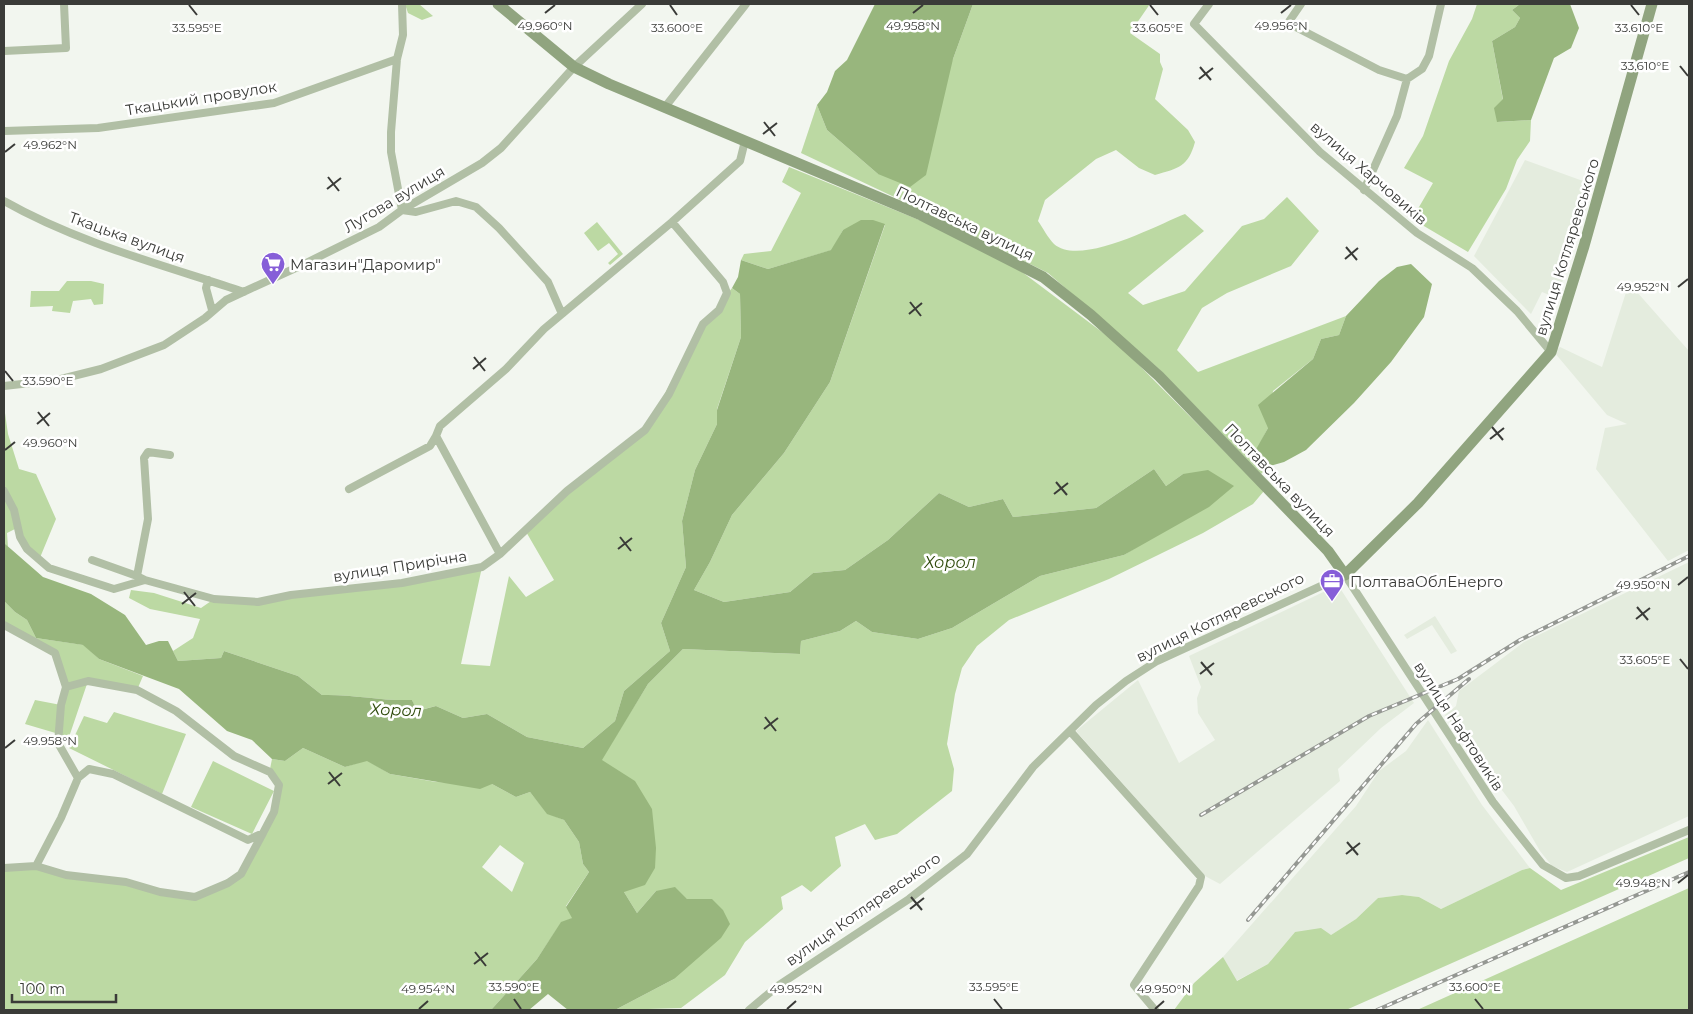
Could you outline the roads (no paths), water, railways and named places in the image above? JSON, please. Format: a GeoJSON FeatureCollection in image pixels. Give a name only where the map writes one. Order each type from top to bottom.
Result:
{"type":"FeatureCollection","features":[{"type":"Feature","properties":{"kind":"street"},"geometry":{"type":"LineString","coordinates":[[4,50],[66,48],[64,4]]}},
{"type":"Feature","properties":{"kind":"street"},"geometry":{"type":"LineString","coordinates":[[402,4],[403,35],[397,58],[391,152],[402,210],[416,212],[456,201],[476,207],[499,228],[548,282],[562,314]]}},
{"type":"Feature","properties":{"kind":"street","name":"Полтавська вулиця"},"geometry":{"type":"LineString","coordinates":[[498,4],[574,66],[608,84],[921,216],[1043,277],[1091,315],[1159,376],[1328,551],[1345,575]]}},
{"type":"Feature","properties":{"kind":"street","name":"Лугова вулиця"},"geometry":{"type":"LineString","coordinates":[[4,386],[57,380],[101,369],[164,345],[182,334],[226,300],[365,234],[482,162],[501,148],[574,66],[642,4]]}},
{"type":"Feature","properties":{"kind":"street"},"geometry":{"type":"LineString","coordinates":[[665,107],[746,4]]}},
{"type":"Feature","properties":{"kind":"street","name":"вулиця Харчовиків"},"geometry":{"type":"LineString","coordinates":[[1209,4],[1194,24],[1320,152],[1416,233],[1472,268],[1517,311],[1551,352]]}},
{"type":"Feature","properties":{"kind":"street"},"geometry":{"type":"LineString","coordinates":[[1301,4],[1288,23],[1379,70],[1407,79]]}},
{"type":"Feature","properties":{"kind":"street"},"geometry":{"type":"LineString","coordinates":[[1364,190],[1397,116],[1407,79],[1422,69],[1429,56],[1441,4]]}},
{"type":"Feature","properties":{"kind":"street","name":"вулиця Котляревського"},"geometry":{"type":"LineString","coordinates":[[748,1010],[779,985],[909,899],[967,854],[1033,768],[1119,686],[1156,661],[1345,575],[1418,503],[1551,352],[1584,246],[1652,4]]}},
{"type":"Feature","properties":{"kind":"street","name":"Ткацький провулок"},"geometry":{"type":"LineString","coordinates":[[4,131],[98,128],[274,103],[397,58]]}},
{"type":"Feature","properties":{"kind":"street"},"geometry":{"type":"LineString","coordinates":[[349,488],[430,446],[440,426],[506,369],[562,314],[672,222],[740,161],[745,141]]}},
{"type":"Feature","properties":{"kind":"street","name":"Ткацька вулиця"},"geometry":{"type":"LineString","coordinates":[[4,201],[27,214],[94,242],[244,292]]}},
{"type":"Feature","properties":{"kind":"street","name":"вулиця Прирічна"},"geometry":{"type":"LineString","coordinates":[[92,560],[145,580],[214,599],[258,602],[291,595],[402,583],[482,566],[500,554],[567,491],[646,430],[669,394],[703,324],[719,310],[727,293],[723,282],[672,222]]}},
{"type":"Feature","properties":{"kind":"street"},"geometry":{"type":"LineString","coordinates":[[208,280],[206,288],[212,310]]}},
{"type":"Feature","properties":{"kind":"street"},"geometry":{"type":"LineString","coordinates":[[436,436],[500,554]]}},
{"type":"Feature","properties":{"kind":"street"},"geometry":{"type":"LineString","coordinates":[[137,576],[148,519],[144,458],[148,452],[170,455]]}},
{"type":"Feature","properties":{"kind":"street"},"geometry":{"type":"LineString","coordinates":[[4,491],[14,510],[20,537],[27,549],[49,568],[114,589],[145,580]]}},
{"type":"Feature","properties":{"kind":"street","name":"вулиця Нафтовиків"},"geometry":{"type":"LineString","coordinates":[[1345,575],[1493,802],[1543,865],[1566,878],[1579,876],[1689,830]]}},
{"type":"Feature","properties":{"kind":"street"},"geometry":{"type":"LineString","coordinates":[[4,625],[55,653],[66,687],[61,705],[58,743],[78,778]]}},
{"type":"Feature","properties":{"kind":"street"},"geometry":{"type":"LineString","coordinates":[[4,868],[36,866],[66,875],[126,882],[160,892],[195,897],[228,884],[241,874],[274,812],[279,785],[270,772],[234,756],[176,711],[136,690],[88,681],[66,687]]}},
{"type":"Feature","properties":{"kind":"street"},"geometry":{"type":"LineString","coordinates":[[1070,731],[1201,877],[1199,886],[1134,985],[1154,1010]]}},
{"type":"Feature","properties":{"kind":"street"},"geometry":{"type":"LineString","coordinates":[[36,866],[61,818],[78,778],[89,770],[113,774],[248,840],[263,833]]}},
{"type":"Feature","properties":{"kind":"water"},"geometry":{"type":"Polygon","coordinates":[[[875,4],[973,4],[953,59],[926,175],[910,187],[878,174],[827,130],[817,105],[827,92],[835,71],[847,60],[875,4]]]}},
{"type":"Feature","properties":{"kind":"water"},"geometry":{"type":"Polygon","coordinates":[[[1520,4],[1570,4],[1579,28],[1571,48],[1554,58],[1531,120],[1497,122],[1494,108],[1503,99],[1492,41],[1515,27],[1520,18],[1512,10],[1520,4]]]}},
{"type":"Feature","properties":{"kind":"water","name":"Хорол"},"geometry":{"type":"Polygon","coordinates":[[[861,220],[873,220],[885,224],[830,382],[784,453],[732,515],[710,562],[694,590],[724,602],[790,592],[813,573],[845,570],[888,540],[939,493],[969,507],[1003,499],[1013,517],[1096,508],[1154,469],[1166,486],[1183,474],[1208,470],[1234,486],[1209,507],[1124,555],[1040,576],[952,628],[918,639],[872,632],[856,621],[840,631],[801,641],[800,654],[683,649],[648,684],[602,760],[635,781],[652,809],[656,848],[655,868],[645,885],[624,892],[637,913],[656,891],[675,887],[687,899],[712,899],[723,910],[730,924],[721,938],[674,979],[615,1010],[568,1010],[548,994],[529,1010],[491,1010],[537,959],[561,922],[572,918],[566,907],[589,872],[583,864],[579,842],[564,820],[547,814],[530,792],[516,797],[492,784],[480,789],[390,774],[367,761],[345,767],[303,748],[285,761],[272,759],[252,740],[227,731],[179,689],[99,659],[83,645],[36,638],[27,620],[4,601],[4,543],[43,577],[91,594],[125,615],[146,645],[159,641],[168,641],[178,661],[221,658],[224,651],[298,676],[322,695],[412,700],[417,711],[436,706],[463,718],[487,714],[527,737],[583,748],[615,721],[624,691],[670,651],[661,623],[686,567],[682,521],[695,470],[717,424],[717,410],[741,337],[740,294],[732,288],[738,277],[741,260],[768,269],[831,250],[843,230],[861,220]]]}},
{"type":"Feature","properties":{"kind":"water"},"geometry":{"type":"Polygon","coordinates":[[[1411,264],[1432,284],[1424,317],[1391,362],[1354,403],[1306,450],[1284,462],[1270,466],[1254,453],[1268,428],[1258,405],[1313,359],[1321,339],[1339,335],[1346,316],[1379,281],[1397,267],[1411,264]]]}},
{"type":"Feature","properties":{"kind":"railway"},"geometry":{"type":"LineString","coordinates":[[1201,815],[1369,716],[1458,679],[1520,640],[1689,556]]}},
{"type":"Feature","properties":{"kind":"railway"},"geometry":{"type":"LineString","coordinates":[[1248,920],[1416,724],[1469,679]]}},
{"type":"Feature","properties":{"kind":"railway"},"geometry":{"type":"LineString","coordinates":[[1377,1010],[1689,872]]}},
{"type":"Feature","properties":{"kind":"place","name":"Магазин\"Даромир\""},"geometry":{"type":"Point","coordinates":[273,285]}},
{"type":"Feature","properties":{"kind":"place","name":"ПолтаваОблЕнерго"},"geometry":{"type":"Point","coordinates":[1332,602]}}]}
